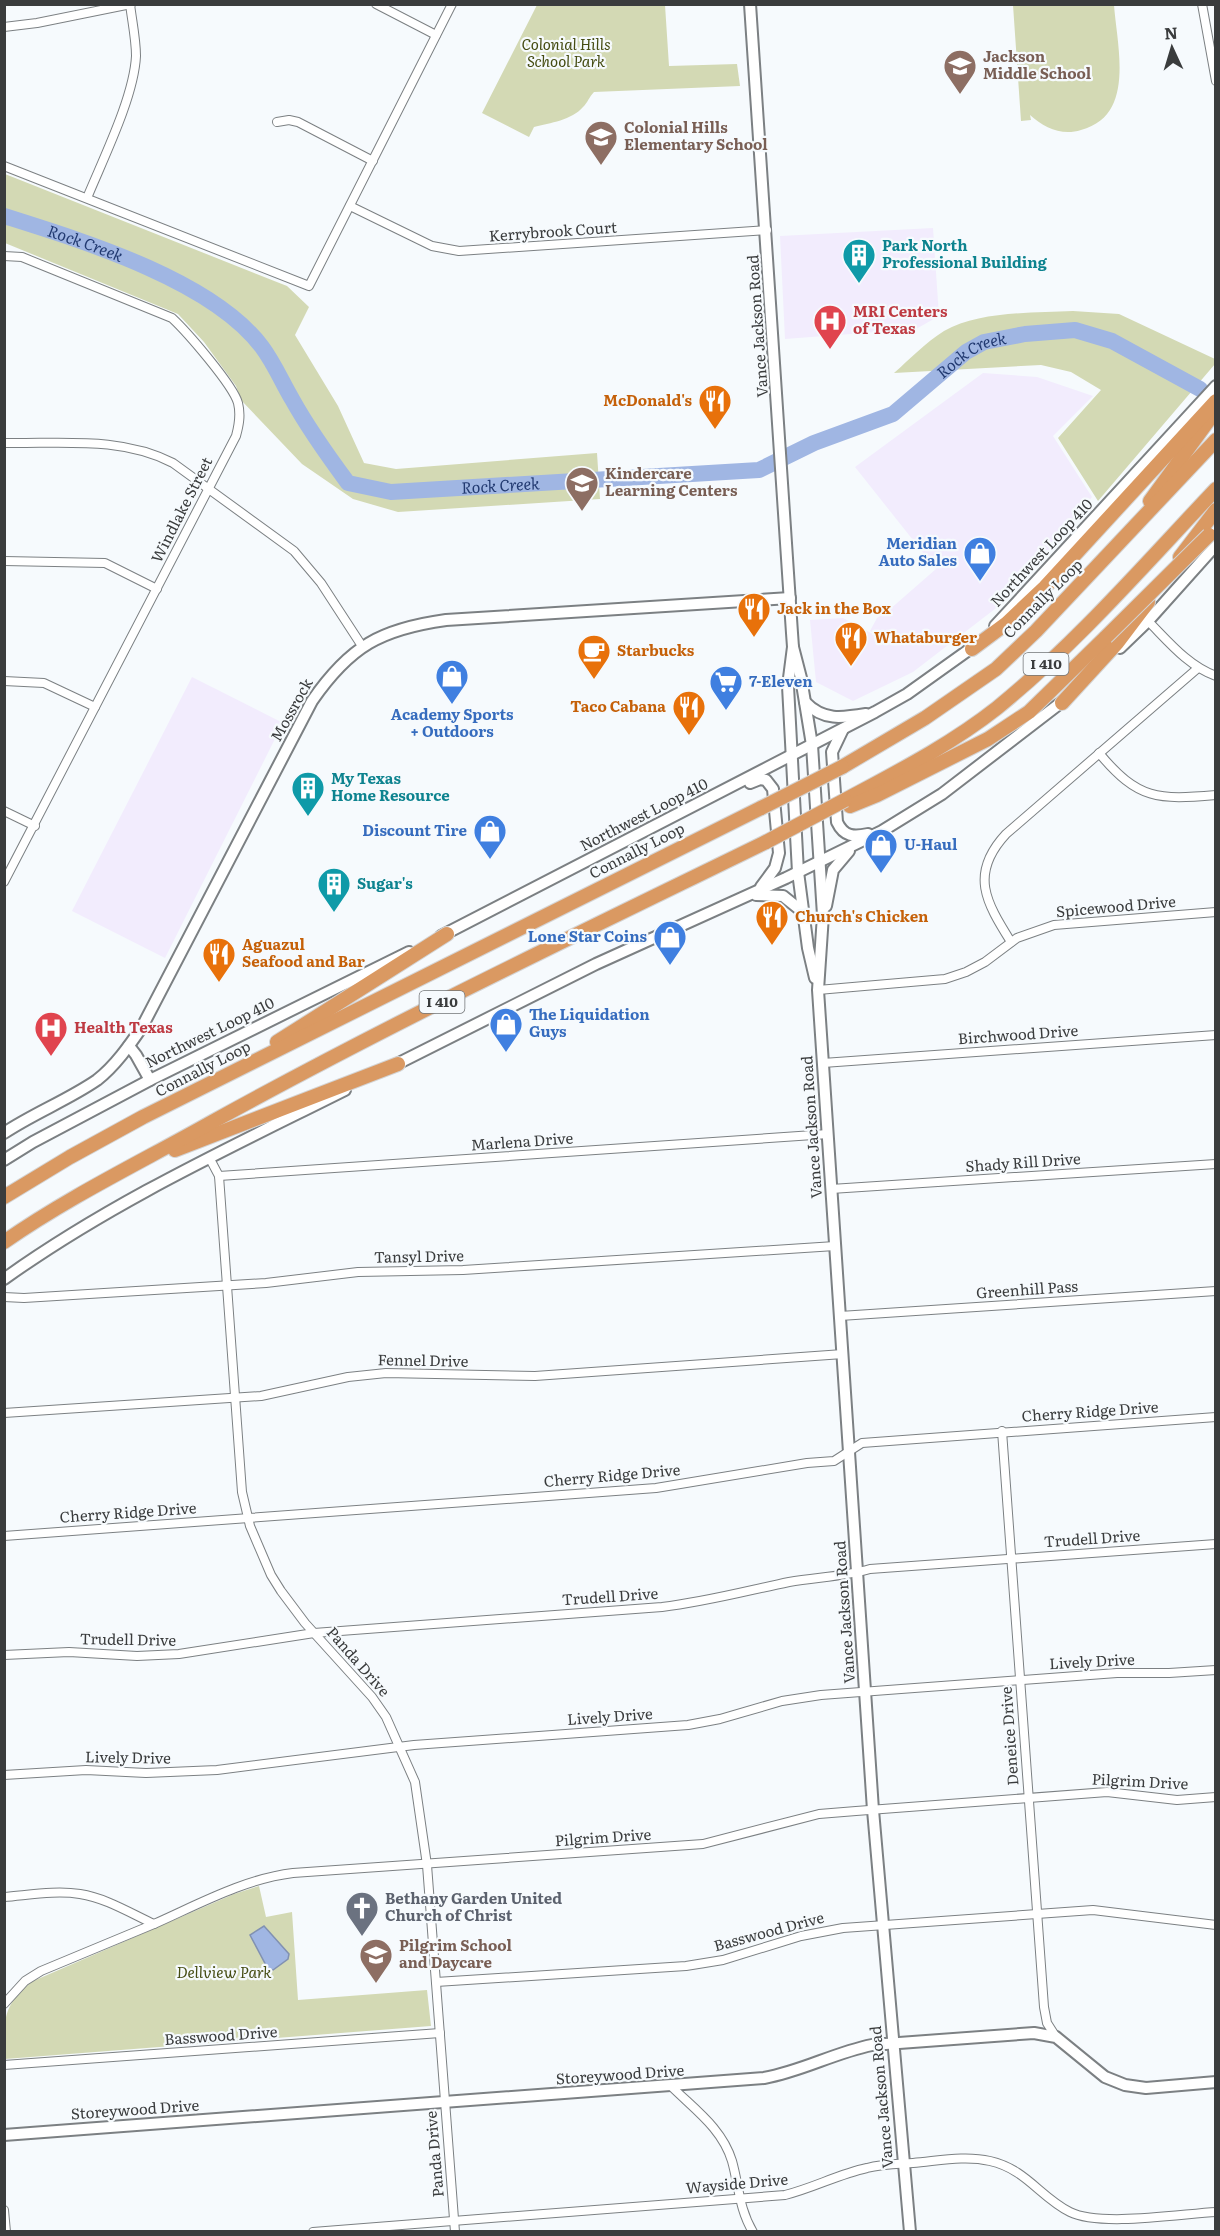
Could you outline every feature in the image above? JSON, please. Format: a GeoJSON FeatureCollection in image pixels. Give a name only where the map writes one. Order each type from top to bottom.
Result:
{"type":"FeatureCollection","features":[{"type":"Feature","properties":{"kind":"highway"},"geometry":{"type":"LineString","coordinates":[[972,649],[1006,623],[1046,587],[1215,400]]}},
{"type":"Feature","properties":{"kind":"highway"},"geometry":{"type":"LineString","coordinates":[[1121,542],[1215,411]]}},
{"type":"Feature","properties":{"kind":"highway","name":"Connally Loop"},"geometry":{"type":"LineString","coordinates":[[4,1197],[104,1137],[842,767],[924,718],[996,669],[1036,631],[1215,440]]}},
{"type":"Feature","properties":{"kind":"highway","name":"I 410"},"geometry":{"type":"LineString","coordinates":[[4,1242],[27,1226],[123,1171],[307,1070],[772,838],[845,804],[916,762],[996,708],[1067,646],[1215,489]]}},
{"type":"Feature","properties":{"kind":"highway"},"geometry":{"type":"LineString","coordinates":[[1062,703],[1117,643],[1215,510]]}},
{"type":"Feature","properties":{"kind":"highway"},"geometry":{"type":"LineString","coordinates":[[845,804],[877,795],[988,739],[1029,712],[1213,536]]}},
{"type":"Feature","properties":{"kind":"highway"},"geometry":{"type":"LineString","coordinates":[[232,1072],[447,934]]}},
{"type":"Feature","properties":{"kind":"highway"},"geometry":{"type":"LineString","coordinates":[[123,1171],[398,1064]]}},
{"type":"Feature","properties":{"kind":"main road","name":"Vance Jackson Road"},"geometry":{"type":"LineString","coordinates":[[750,4],[767,230],[793,647],[812,745],[823,915],[818,990],[831,1189],[881,1925],[910,2232]]}},
{"type":"Feature","properties":{"kind":"main road","name":"Northwest Loop 410"},"geometry":{"type":"LineString","coordinates":[[4,1160],[33,1142],[150,1080],[447,934],[844,729],[907,694],[972,649],[1038,581],[1215,386]]}},
{"type":"Feature","properties":{"kind":"main road"},"geometry":{"type":"LineString","coordinates":[[4,1279],[105,1213],[210,1159],[596,964],[798,873],[882,831],[942,794],[1062,703],[1148,621],[1213,536]]}},
{"type":"Feature","properties":{"kind":"main road","name":"Mossrock"},"geometry":{"type":"LineString","coordinates":[[4,1133],[98,1079],[129,1046],[145,1022],[312,701],[338,667],[362,646],[392,632],[422,624],[446,621],[790,598]]}},
{"type":"Feature","properties":{"kind":"main road","name":"Vance Jackson Road"},"geometry":{"type":"LineString","coordinates":[[793,647],[788,686],[798,873],[808,948],[818,990]]}},
{"type":"Feature","properties":{"kind":"main road"},"geometry":{"type":"LineString","coordinates":[[805,702],[815,711],[830,718],[875,712]]}},
{"type":"Feature","properties":{"kind":"main road"},"geometry":{"type":"LineString","coordinates":[[844,729],[832,752],[837,822],[840,829],[852,836],[882,831]]}},
{"type":"Feature","properties":{"kind":"main road"},"geometry":{"type":"LineString","coordinates":[[715,796],[760,779],[766,780],[773,789],[779,853],[769,879],[754,893]]}},
{"type":"Feature","properties":{"kind":"main road"},"geometry":{"type":"LineString","coordinates":[[823,915],[833,870],[853,846]]}},
{"type":"Feature","properties":{"kind":"main road"},"geometry":{"type":"LineString","coordinates":[[754,893],[783,896],[803,912]]}},
{"type":"Feature","properties":{"kind":"main road"},"geometry":{"type":"LineString","coordinates":[[129,1046],[150,1080]]}},
{"type":"Feature","properties":{"kind":"main road","name":"Storeywood Drive"},"geometry":{"type":"LineString","coordinates":[[4,2135],[671,2086],[784,2075],[853,2049],[1023,2033],[1056,2037]]}},
{"type":"Feature","properties":{"kind":"main road"},"geometry":{"type":"LineString","coordinates":[[1056,2037],[1094,2070],[1125,2085],[1146,2088],[1215,2082]]}},
{"type":"Feature","properties":{"kind":"street"},"geometry":{"type":"LineString","coordinates":[[376,4],[436,35]]}},
{"type":"Feature","properties":{"kind":"street"},"geometry":{"type":"LineString","coordinates":[[4,165],[309,286],[452,4]]}},
{"type":"Feature","properties":{"kind":"street"},"geometry":{"type":"LineString","coordinates":[[1202,4],[1215,81]]}},
{"type":"Feature","properties":{"kind":"street"},"geometry":{"type":"LineString","coordinates":[[4,27],[130,5],[136,57],[133,74],[123,107],[87,198]]}},
{"type":"Feature","properties":{"kind":"street"},"geometry":{"type":"LineString","coordinates":[[277,122],[289,120],[298,122],[373,160]]}},
{"type":"Feature","properties":{"kind":"street","name":"Kerrybrook Court"},"geometry":{"type":"LineString","coordinates":[[350,206],[432,246],[459,251],[767,230]]}},
{"type":"Feature","properties":{"kind":"street","name":"Windlake Street"},"geometry":{"type":"LineString","coordinates":[[4,256],[22,257],[172,318],[185,330],[234,393],[238,403],[239,426],[236,436],[4,882]]}},
{"type":"Feature","properties":{"kind":"street"},"geometry":{"type":"LineString","coordinates":[[4,443],[123,446],[160,457],[182,469],[294,551],[321,583],[362,646]]}},
{"type":"Feature","properties":{"kind":"street"},"geometry":{"type":"LineString","coordinates":[[4,561],[105,563],[157,589]]}},
{"type":"Feature","properties":{"kind":"street"},"geometry":{"type":"LineString","coordinates":[[1148,621],[1198,668],[1215,676]]}},
{"type":"Feature","properties":{"kind":"street"},"geometry":{"type":"LineString","coordinates":[[1011,942],[993,913],[985,894],[984,877],[988,858],[1006,834],[1198,668]]}},
{"type":"Feature","properties":{"kind":"street"},"geometry":{"type":"LineString","coordinates":[[4,681],[44,682],[95,707]]}},
{"type":"Feature","properties":{"kind":"street"},"geometry":{"type":"LineString","coordinates":[[1099,753],[1123,779],[1151,795],[1165,798],[1215,795]]}},
{"type":"Feature","properties":{"kind":"street"},"geometry":{"type":"LineString","coordinates":[[4,811],[35,826]]}},
{"type":"Feature","properties":{"kind":"street","name":"Spicewood Drive"},"geometry":{"type":"LineString","coordinates":[[818,990],[945,979],[966,972],[1011,942],[1035,931],[1074,922],[1215,912]]}},
{"type":"Feature","properties":{"kind":"street","name":"Birchwood Drive"},"geometry":{"type":"LineString","coordinates":[[823,1063],[1215,1035]]}},
{"type":"Feature","properties":{"kind":"street","name":"Marlena Drive"},"geometry":{"type":"LineString","coordinates":[[219,1176],[828,1134]]}},
{"type":"Feature","properties":{"kind":"street","name":"Panda Drive"},"geometry":{"type":"LineString","coordinates":[[210,1159],[219,1176],[242,1492],[248,1517],[271,1575],[289,1603],[372,1697],[386,1717],[416,1782],[427,1865],[455,2232]]}},
{"type":"Feature","properties":{"kind":"street","name":"Shady Rill Drive"},"geometry":{"type":"LineString","coordinates":[[831,1189],[1215,1164]]}},
{"type":"Feature","properties":{"kind":"street","name":"Tansyl Drive"},"geometry":{"type":"LineString","coordinates":[[4,1297],[24,1298],[227,1286],[358,1272],[463,1270],[835,1246]]}},
{"type":"Feature","properties":{"kind":"street","name":"Greenhill Pass"},"geometry":{"type":"LineString","coordinates":[[840,1317],[1215,1290]]}},
{"type":"Feature","properties":{"kind":"street","name":"Fennel Drive"},"geometry":{"type":"LineString","coordinates":[[4,1413],[235,1398],[287,1392],[348,1377],[375,1374],[536,1376],[843,1354]]}},
{"type":"Feature","properties":{"kind":"street","name":"Cherry Ridge Drive"},"geometry":{"type":"LineString","coordinates":[[4,1536],[656,1488],[807,1463],[834,1461],[862,1443],[1215,1417]]}},
{"type":"Feature","properties":{"kind":"street","name":"Deneice Drive"},"geometry":{"type":"LineString","coordinates":[[1002,1431],[1044,2007],[1047,2023],[1056,2037]]}},
{"type":"Feature","properties":{"kind":"street","name":"Trudell Drive"},"geometry":{"type":"LineString","coordinates":[[4,1655],[179,1654],[314,1633],[662,1607],[700,1602],[803,1580],[885,1568],[1215,1544]]}},
{"type":"Feature","properties":{"kind":"street","name":"Lively Drive"},"geometry":{"type":"LineString","coordinates":[[4,1775],[86,1770],[146,1773],[217,1770],[400,1747],[688,1725],[720,1719],[782,1701],[865,1691],[1117,1673],[1215,1670]]}},
{"type":"Feature","properties":{"kind":"street","name":"Pilgrim Drive"},"geometry":{"type":"LineString","coordinates":[[4,2004],[25,1981],[41,1971],[216,1896],[265,1878],[293,1873],[703,1844],[819,1814],[873,1809],[1115,1792],[1176,1800],[1215,1797]]}},
{"type":"Feature","properties":{"kind":"street"},"geometry":{"type":"LineString","coordinates":[[4,1897],[53,1893],[79,1894],[102,1900],[154,1924]]}},
{"type":"Feature","properties":{"kind":"street","name":"Basswood Drive"},"geometry":{"type":"LineString","coordinates":[[436,1982],[686,1966],[723,1960],[783,1941],[831,1930],[1037,1913],[1105,1910],[1215,1925]]}},
{"type":"Feature","properties":{"kind":"street","name":"Basswood Drive"},"geometry":{"type":"LineString","coordinates":[[4,2065],[440,2033]]}},
{"type":"Feature","properties":{"kind":"street"},"geometry":{"type":"LineString","coordinates":[[671,2086],[720,2134],[731,2160],[744,2216],[753,2232]]}},
{"type":"Feature","properties":{"kind":"street","name":"Wayside Drive"},"geometry":{"type":"LineString","coordinates":[[313,2232],[785,2195],[866,2168],[970,2159],[1001,2164],[1021,2173],[1070,2212],[1094,2219],[1215,2212]]}},
{"type":"Feature","properties":{"kind":"street"},"geometry":{"type":"LineString","coordinates":[[4,2210],[6,2232]]}},
{"type":"Feature","properties":{"kind":"shaded area"},"geometry":{"type":"Polygon","coordinates":[[[933,228],[939,316],[916,329],[785,339],[780,236],[933,228]]]}},
{"type":"Feature","properties":{"kind":"shaded area"},"geometry":{"type":"Polygon","coordinates":[[[983,373],[1037,377],[1093,396],[1053,436],[1092,497],[1022,584],[1004,602],[913,672],[853,701],[816,682],[810,620],[843,618],[899,648],[870,631],[877,618],[936,569],[855,467],[983,373]]]}},
{"type":"Feature","properties":{"kind":"shaded area"},"geometry":{"type":"Polygon","coordinates":[[[192,677],[283,723],[165,958],[72,911],[192,677]]]}},
{"type":"Feature","properties":{"kind":"green space","name":"Colonial Hills School Park"},"geometry":{"type":"Polygon","coordinates":[[[537,5],[665,5],[669,66],[737,64],[740,86],[594,92],[585,105],[573,115],[534,127],[529,137],[482,113],[537,5]]]}},
{"type":"Feature","properties":{"kind":"green space"},"geometry":{"type":"Polygon","coordinates":[[[1013,5],[1114,5],[1119,78],[1110,110],[1098,122],[1081,130],[1067,132],[1047,127],[1030,115],[1031,120],[1021,121],[1013,5]]]}},
{"type":"Feature","properties":{"kind":"green space"},"geometry":{"type":"Polygon","coordinates":[[[5,174],[287,286],[309,307],[295,335],[338,406],[364,463],[396,469],[597,453],[600,499],[398,512],[353,499],[302,464],[241,400],[236,386],[204,342],[178,314],[5,243],[5,174]]]}},
{"type":"Feature","properties":{"kind":"green space"},"geometry":{"type":"Polygon","coordinates":[[[1073,311],[1119,314],[1215,359],[1215,364],[1098,501],[1058,438],[1101,390],[1071,372],[1041,365],[894,373],[931,340],[958,324],[1007,314],[1073,311]]]}},
{"type":"Feature","properties":{"kind":"green space","name":"Dellview Park"},"geometry":{"type":"Polygon","coordinates":[[[259,1886],[266,1917],[292,1912],[298,2000],[427,1990],[431,2026],[5,2059],[6,2016],[14,2000],[31,1982],[234,1894],[259,1886]]]}},
{"type":"Feature","properties":{"kind":"water"},"geometry":{"type":"Polygon","coordinates":[[[264,1926],[289,1954],[288,1959],[273,1970],[268,1969],[250,1935],[264,1926]]]}},
{"type":"Feature","properties":{"kind":"waterway","name":"Rock Creek"},"geometry":{"type":"LineString","coordinates":[[4,216],[71,238],[144,266],[212,302],[240,323],[262,347],[305,421],[348,483],[391,492],[759,470],[814,443],[893,414],[966,352],[984,342],[1025,334],[1075,330],[1112,341],[1200,389]]}},
{"type":"Feature","properties":{"kind":"place","name":"Jackson Middle School"},"geometry":{"type":"Point","coordinates":[960,95]}},
{"type":"Feature","properties":{"kind":"place","name":"Colonial Hills Elementary School"},"geometry":{"type":"Point","coordinates":[601,166]}},
{"type":"Feature","properties":{"kind":"place","name":"Park North Professional Building"},"geometry":{"type":"Point","coordinates":[859,284]}},
{"type":"Feature","properties":{"kind":"place","name":"MRI Centers of Texas"},"geometry":{"type":"Point","coordinates":[830,350]}},
{"type":"Feature","properties":{"kind":"place","name":"McDonald's"},"geometry":{"type":"Point","coordinates":[715,430]}},
{"type":"Feature","properties":{"kind":"place","name":"Kindercare Learning Centers"},"geometry":{"type":"Point","coordinates":[582,512]}},
{"type":"Feature","properties":{"kind":"place","name":"Meridian Auto Sales"},"geometry":{"type":"Point","coordinates":[980,582]}},
{"type":"Feature","properties":{"kind":"place","name":"Jack in the Box"},"geometry":{"type":"Point","coordinates":[754,638]}},
{"type":"Feature","properties":{"kind":"place","name":"Whataburger"},"geometry":{"type":"Point","coordinates":[851,667]}},
{"type":"Feature","properties":{"kind":"place","name":"Starbucks"},"geometry":{"type":"Point","coordinates":[594,680]}},
{"type":"Feature","properties":{"kind":"place","name":"Academy Sports + Outdoors"},"geometry":{"type":"Point","coordinates":[452,705]}},
{"type":"Feature","properties":{"kind":"place","name":"7-Eleven"},"geometry":{"type":"Point","coordinates":[726,711]}},
{"type":"Feature","properties":{"kind":"place","name":"Taco Cabana"},"geometry":{"type":"Point","coordinates":[689,736]}},
{"type":"Feature","properties":{"kind":"place","name":"My Texas Home Resource"},"geometry":{"type":"Point","coordinates":[308,817]}},
{"type":"Feature","properties":{"kind":"place","name":"Discount Tire"},"geometry":{"type":"Point","coordinates":[490,860]}},
{"type":"Feature","properties":{"kind":"place","name":"U-Haul"},"geometry":{"type":"Point","coordinates":[881,874]}},
{"type":"Feature","properties":{"kind":"place","name":"Sugar's"},"geometry":{"type":"Point","coordinates":[334,913]}},
{"type":"Feature","properties":{"kind":"place","name":"Church's Chicken"},"geometry":{"type":"Point","coordinates":[772,946]}},
{"type":"Feature","properties":{"kind":"place","name":"Lone Star Coins"},"geometry":{"type":"Point","coordinates":[670,966]}},
{"type":"Feature","properties":{"kind":"place","name":"Aguazul Seafood and Bar"},"geometry":{"type":"Point","coordinates":[219,983]}},
{"type":"Feature","properties":{"kind":"place","name":"The Liquidation Guys"},"geometry":{"type":"Point","coordinates":[506,1053]}},
{"type":"Feature","properties":{"kind":"place","name":"Health Texas"},"geometry":{"type":"Point","coordinates":[51,1057]}},
{"type":"Feature","properties":{"kind":"place","name":"Bethany Garden United Church of Christ"},"geometry":{"type":"Point","coordinates":[362,1937]}},
{"type":"Feature","properties":{"kind":"place","name":"Pilgrim School and Daycare"},"geometry":{"type":"Point","coordinates":[376,1984]}}]}
